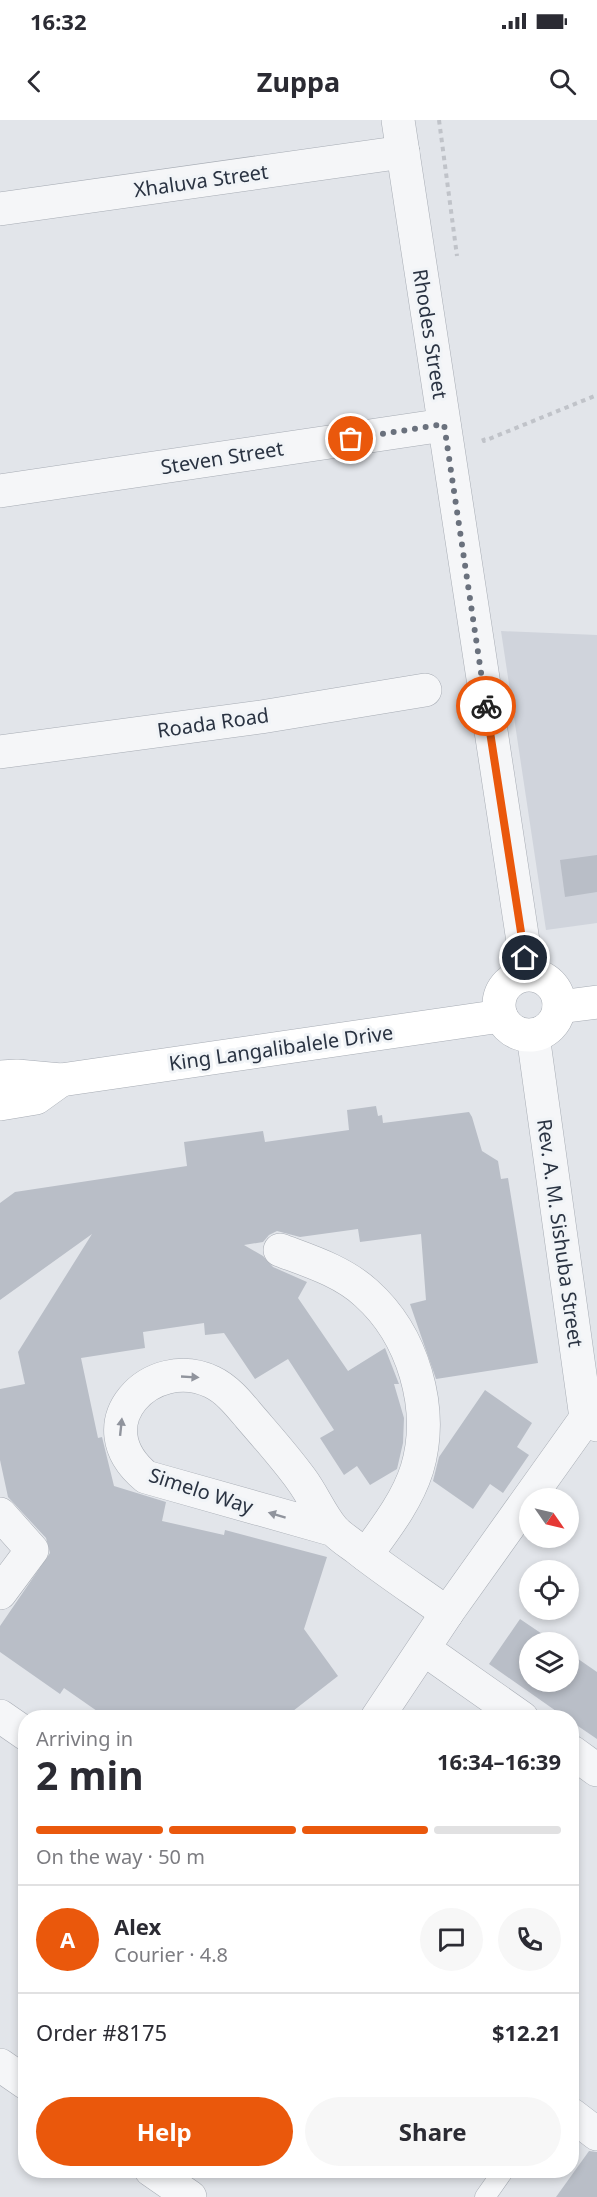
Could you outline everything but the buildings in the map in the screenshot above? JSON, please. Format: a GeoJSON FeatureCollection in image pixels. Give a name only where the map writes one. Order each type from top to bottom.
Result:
{"type":"FeatureCollection","features":[{"type":"Feature","properties":{"kind":"street","name":"Xhaluva Street"},"geometry":{"type":"LineString","coordinates":[[0,209],[400,136]]}},
{"type":"Feature","properties":{"kind":"street","name":"Rhodes Street"},"geometry":{"type":"LineString","coordinates":[[400,136],[528,974]]}},
{"type":"Feature","properties":{"kind":"street","name":"Steven Street"},"geometry":{"type":"LineString","coordinates":[[0,491],[444,424]]}},
{"type":"Feature","properties":{"kind":"street","name":"Roada Road"},"geometry":{"type":"LineString","coordinates":[[0,753],[261,717],[425,690]]}},
{"type":"Feature","properties":{"kind":"street"},"geometry":{"type":"LineString","coordinates":[[528,974],[541,976],[551,984],[558,995],[559,1007],[551,1026],[533,1035],[514,1031],[501,1016],[499,1002],[504,988],[514,979],[528,974]]}},
{"type":"Feature","properties":{"kind":"street"},"geometry":{"type":"LineString","coordinates":[[559,1007],[597,1002]]}},
{"type":"Feature","properties":{"kind":"street","name":"King Langalibalele Drive"},"geometry":{"type":"LineString","coordinates":[[0,1077],[17,1076],[61,1080],[501,1016]]}},
{"type":"Feature","properties":{"kind":"street","name":"Rev. A. M. Sishuba Street"},"geometry":{"type":"LineString","coordinates":[[533,1035],[592,1422]]}},
{"type":"Feature","properties":{"kind":"street","name":"King Langalibalele Drive"},"geometry":{"type":"LineString","coordinates":[[0,1104],[36,1098],[61,1080]]}},
{"type":"Feature","properties":{"kind":"street"},"geometry":{"type":"LineString","coordinates":[[280,1250],[314,1263],[365,1292],[396,1327],[414,1367],[424,1407],[422,1445],[417,1470],[390,1522],[366,1555]]}},
{"type":"Feature","properties":{"kind":"street","name":"Simelo Way"},"geometry":{"type":"LineString","coordinates":[[334,1530],[146,1477],[135,1467],[120,1440],[120,1422],[127,1407],[136,1394],[170,1378],[192,1374],[214,1383],[237,1402],[282,1454],[334,1530],[447,1613]]}},
{"type":"Feature","properties":{"kind":"street"},"geometry":{"type":"LineString","coordinates":[[382,1710],[447,1613],[592,1422]]}},
{"type":"Feature","properties":{"kind":"street"},"geometry":{"type":"LineString","coordinates":[[0,1514],[32,1550],[0,1593]]}},
{"type":"Feature","properties":{"kind":"street"},"geometry":{"type":"LineString","coordinates":[[424,1649],[511,1710]]}},
{"type":"Feature","properties":{"kind":"street"},"geometry":{"type":"LineString","coordinates":[[0,1716],[18,1728]]}},
{"type":"Feature","properties":{"kind":"street"},"geometry":{"type":"LineString","coordinates":[[579,1757],[597,1770]]}},
{"type":"Feature","properties":{"kind":"street"},"geometry":{"type":"LineString","coordinates":[[0,2065],[18,2077]]}},
{"type":"Feature","properties":{"kind":"street"},"geometry":{"type":"LineString","coordinates":[[579,2120],[597,2134]]}},
{"type":"Feature","properties":{"kind":"street"},"geometry":{"type":"LineString","coordinates":[[163,2178],[189,2197]]}},
{"type":"Feature","properties":{"kind":"lane"},"geometry":{"type":"LineString","coordinates":[[485,2197],[498,2178]]}},
{"type":"Feature","properties":{"kind":"path"},"geometry":{"type":"LineString","coordinates":[[439,120],[458,265]]}},
{"type":"Feature","properties":{"kind":"path"},"geometry":{"type":"LineString","coordinates":[[482,429],[484,441],[597,395]]}},
{"type":"Feature","properties":{"kind":"shaded area"},"geometry":{"type":"Polygon","coordinates":[[[501,631],[597,635],[597,923],[546,930],[501,631]]]}},
{"type":"Feature","properties":{"kind":"way so far"},"geometry":{"type":"LineString","coordinates":[[351,439],[444,424],[486,706]]}},
{"type":"Feature","properties":{"kind":"route"},"geometry":{"type":"LineString","coordinates":[[486,706],[525,958]]}}]}
